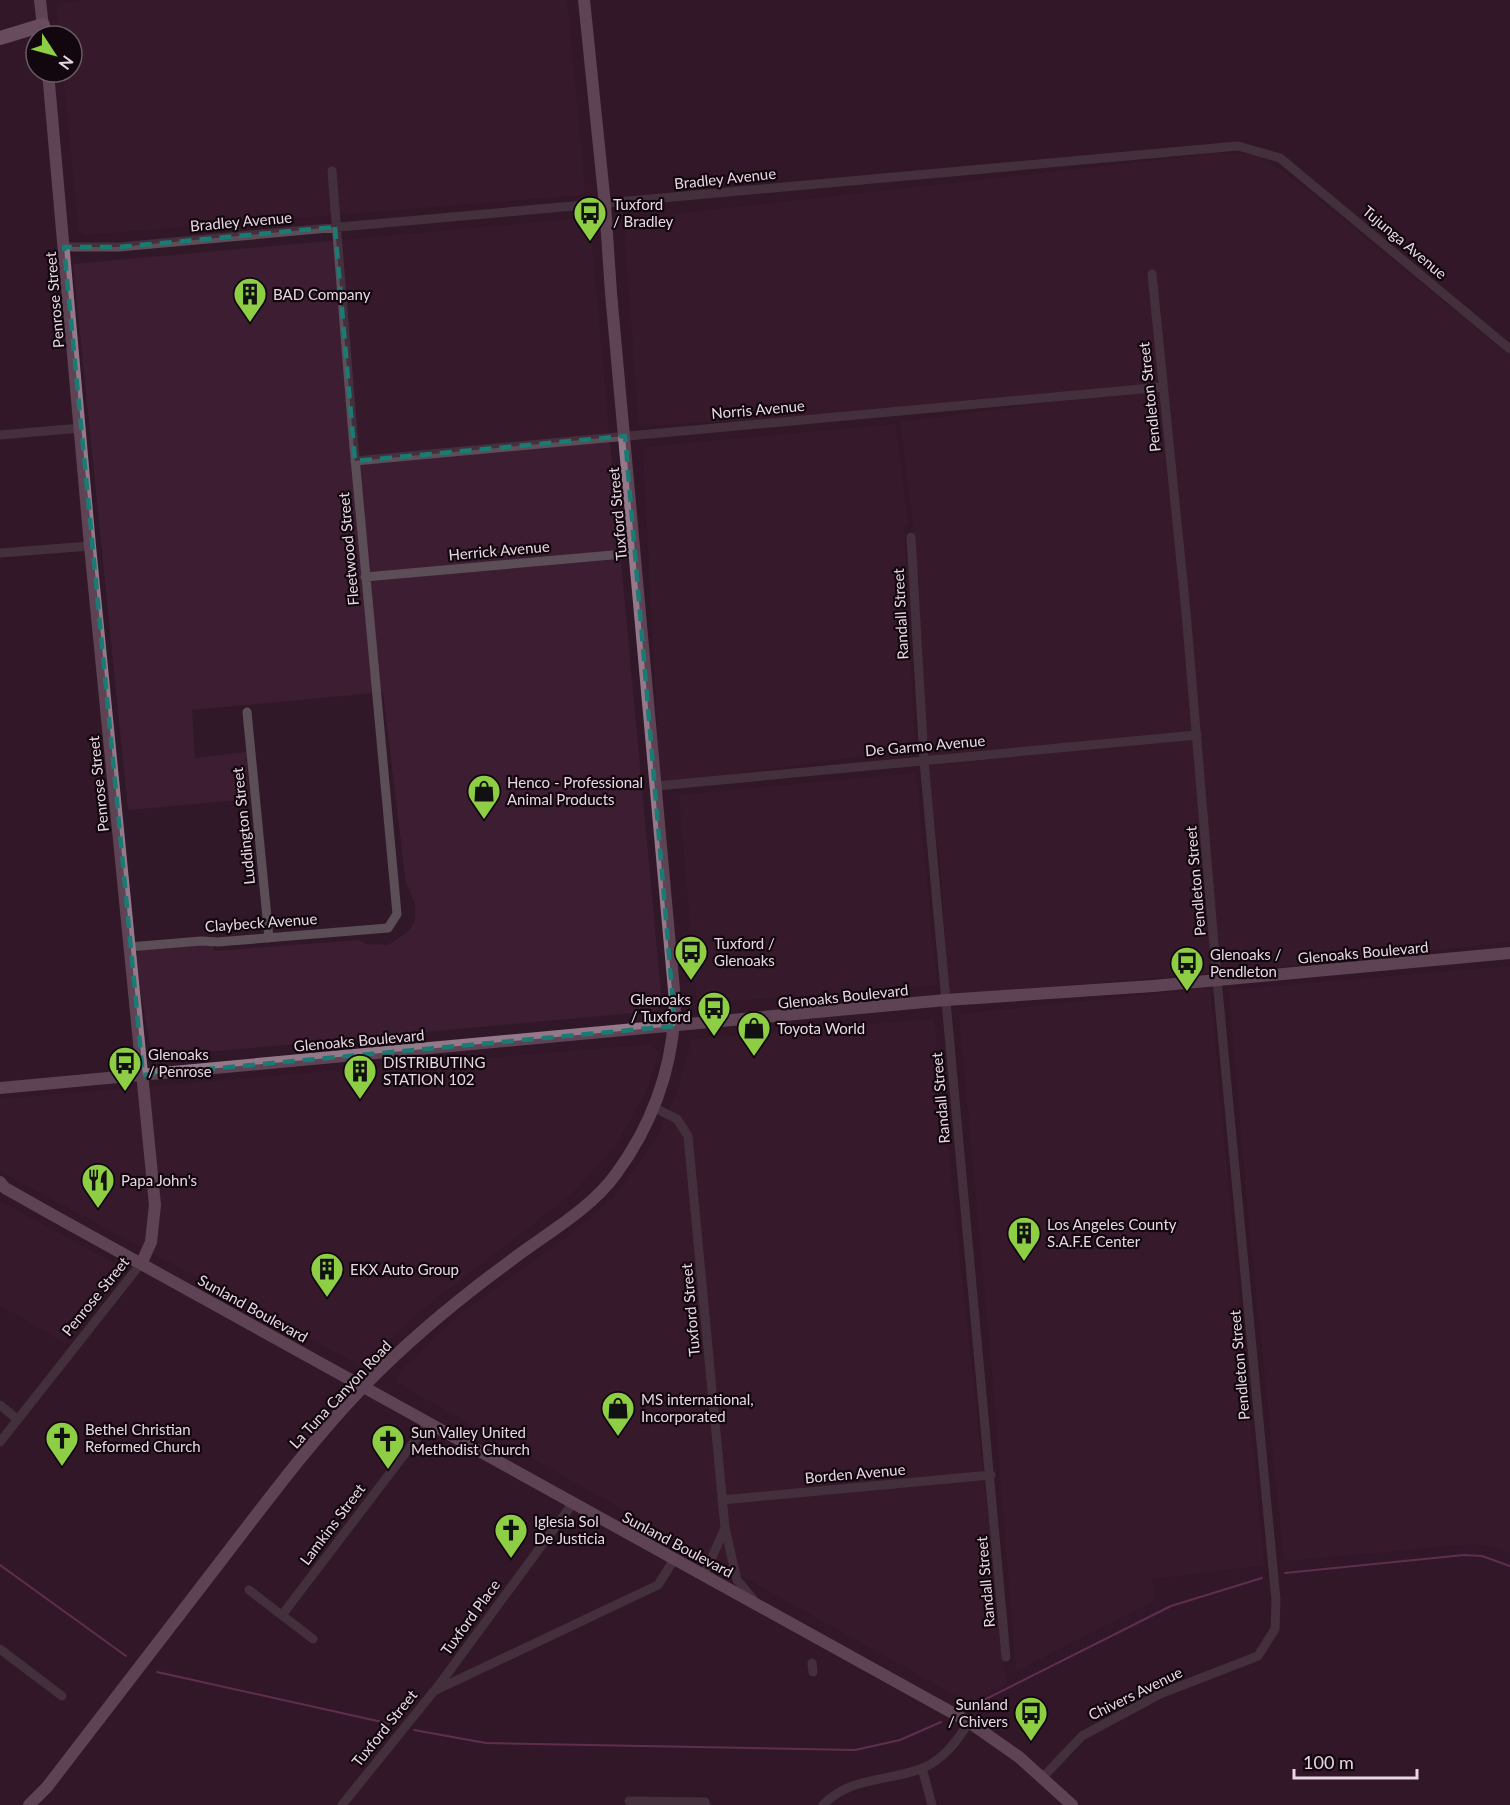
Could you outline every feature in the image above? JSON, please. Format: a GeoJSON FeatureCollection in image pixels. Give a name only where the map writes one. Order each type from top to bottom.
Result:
{"type":"FeatureCollection","features":[{"type":"Feature","properties":{"kind":"highway"},"geometry":{"type":"LineString","coordinates":[[0,38],[24,34]]}},
{"type":"Feature","properties":{"kind":"main road"},"geometry":{"type":"LineString","coordinates":[[40,0],[43,24]]}},
{"type":"Feature","properties":{"kind":"main road","name":"Tuxford Street"},"geometry":{"type":"LineString","coordinates":[[584,0],[605,205],[657,786],[675,1001],[675,1026]]}},
{"type":"Feature","properties":{"kind":"main road","name":"Penrose Street"},"geometry":{"type":"LineString","coordinates":[[49,84],[90,546],[155,1214],[151,1242],[142,1262]]}},
{"type":"Feature","properties":{"kind":"main road","name":"Glenoaks Boulevard"},"geometry":{"type":"LineString","coordinates":[[0,1088],[946,1000],[1217,980],[1510,953]]}},
{"type":"Feature","properties":{"kind":"main road","name":"La Tuna Canyon Road"},"geometry":{"type":"LineString","coordinates":[[29,1805],[53,1779],[311,1444],[364,1386],[434,1320],[593,1198],[614,1177],[634,1149],[655,1108],[665,1080],[675,1026]]}},
{"type":"Feature","properties":{"kind":"main road","name":"Sunland Boulevard"},"geometry":{"type":"LineString","coordinates":[[2,1186],[969,1722],[1004,1745],[1043,1777],[1072,1805]]}},
{"type":"Feature","properties":{"kind":"street","name":"Bradley Avenue"},"geometry":{"type":"LineString","coordinates":[[64,247],[119,247],[605,205],[910,174],[1238,146],[1280,158]]}},
{"type":"Feature","properties":{"kind":"street","name":"Tujunga Avenue"},"geometry":{"type":"LineString","coordinates":[[1280,158],[1510,349]]}},
{"type":"Feature","properties":{"kind":"street","name":"Fleetwood Street"},"geometry":{"type":"LineString","coordinates":[[332,171],[365,577],[398,914],[394,923]]}},
{"type":"Feature","properties":{"kind":"street","name":"Pendleton Street"},"geometry":{"type":"LineString","coordinates":[[1152,274],[1197,735],[1217,980],[1276,1600],[1275,1629]]}},
{"type":"Feature","properties":{"kind":"street","name":"Norris Avenue"},"geometry":{"type":"LineString","coordinates":[[356,461],[1163,387]]}},
{"type":"Feature","properties":{"kind":"street"},"geometry":{"type":"LineString","coordinates":[[0,435],[81,428]]}},
{"type":"Feature","properties":{"kind":"street","name":"Randall Street"},"geometry":{"type":"LineString","coordinates":[[911,537],[924,760],[1006,1657]]}},
{"type":"Feature","properties":{"kind":"street"},"geometry":{"type":"LineString","coordinates":[[0,553],[90,546]]}},
{"type":"Feature","properties":{"kind":"street","name":"Herrick Avenue"},"geometry":{"type":"LineString","coordinates":[[365,577],[635,553]]}},
{"type":"Feature","properties":{"kind":"street","name":"Luddington Street"},"geometry":{"type":"LineString","coordinates":[[247,712],[268,938]]}},
{"type":"Feature","properties":{"kind":"street","name":"De Garmo Avenue"},"geometry":{"type":"LineString","coordinates":[[657,786],[1197,735]]}},
{"type":"Feature","properties":{"kind":"street","name":"Claybeck Avenue"},"geometry":{"type":"LineString","coordinates":[[129,947],[388,928],[394,923]]}},
{"type":"Feature","properties":{"kind":"street","name":"Tuxford Street"},"geometry":{"type":"LineString","coordinates":[[655,1108],[677,1119],[688,1136],[725,1528],[738,1580],[746,1593],[772,1613]]}},
{"type":"Feature","properties":{"kind":"street","name":"Penrose Street"},"geometry":{"type":"LineString","coordinates":[[0,1442],[142,1262]]}},
{"type":"Feature","properties":{"kind":"street"},"geometry":{"type":"LineString","coordinates":[[0,1406],[17,1419]]}},
{"type":"Feature","properties":{"kind":"street","name":"Lamkins Street"},"geometry":{"type":"LineString","coordinates":[[282,1615],[429,1422]]}},
{"type":"Feature","properties":{"kind":"street","name":"Borden Avenue"},"geometry":{"type":"LineString","coordinates":[[722,1500],[991,1475]]}},
{"type":"Feature","properties":{"kind":"street","name":"Tuxford Place"},"geometry":{"type":"LineString","coordinates":[[434,1691],[573,1503]]}},
{"type":"Feature","properties":{"kind":"street"},"geometry":{"type":"LineString","coordinates":[[704,1575],[725,1528]]}},
{"type":"Feature","properties":{"kind":"street","name":"Tuxford Street"},"geometry":{"type":"LineString","coordinates":[[342,1805],[434,1691],[658,1585],[675,1558]]}},
{"type":"Feature","properties":{"kind":"street"},"geometry":{"type":"LineString","coordinates":[[249,1590],[313,1639]]}},
{"type":"Feature","properties":{"kind":"street","name":"Chivers Avenue"},"geometry":{"type":"LineString","coordinates":[[1043,1777],[1082,1736],[1160,1694],[1258,1656],[1275,1629]]}},
{"type":"Feature","properties":{"kind":"street"},"geometry":{"type":"LineString","coordinates":[[0,1649],[63,1696]]}},
{"type":"Feature","properties":{"kind":"street"},"geometry":{"type":"LineString","coordinates":[[823,1805],[848,1786],[922,1768],[939,1759],[957,1742],[969,1722]]}},
{"type":"Feature","properties":{"kind":"street"},"geometry":{"type":"LineString","coordinates":[[922,1768],[932,1805]]}},
{"type":"Feature","properties":{"kind":"street"},"geometry":{"type":"LineString","coordinates":[[629,1801],[705,1802],[706,1805]]}},
{"type":"Feature","properties":{"kind":"highlighted area"},"geometry":{"type":"Polygon","coordinates":[[[335,227],[355,461],[625,436],[675,1026],[143,1075],[64,247],[119,247],[335,227]]]}},
{"type":"Feature","properties":{"kind":"shaded area"},"geometry":{"type":"Polygon","coordinates":[[[81,0],[567,0],[585,191],[582,195],[85,235],[79,230],[64,84],[84,84],[84,24],[59,24],[57,5],[81,0]]]}},
{"type":"Feature","properties":{"kind":"shaded area"},"geometry":{"type":"Polygon","coordinates":[[[1210,154],[1255,154],[1286,173],[1510,356],[1510,942],[1219,973],[1166,385],[892,412],[639,426],[624,226],[630,219],[1210,154]]]}},
{"type":"Feature","properties":{"kind":"shaded area"},"geometry":{"type":"Polygon","coordinates":[[[585,218],[590,226],[662,1004],[655,1011],[152,1057],[135,960],[139,951],[213,944],[214,951],[359,940],[367,944],[388,945],[409,931],[415,920],[415,903],[406,884],[383,692],[192,710],[195,758],[246,752],[249,799],[128,810],[73,264],[585,218]]]}},
{"type":"Feature","properties":{"kind":"shaded area"},"geometry":{"type":"Polygon","coordinates":[[[1162,388],[1195,733],[928,756],[913,524],[900,422],[1162,388]]]}},
{"type":"Feature","properties":{"kind":"shaded area"},"geometry":{"type":"Polygon","coordinates":[[[896,424],[908,525],[904,527],[915,749],[660,784],[643,447],[896,424]]]}},
{"type":"Feature","properties":{"kind":"shaded area"},"geometry":{"type":"Polygon","coordinates":[[[1194,738],[1215,973],[949,995],[941,876],[928,766],[1194,738]]]}},
{"type":"Feature","properties":{"kind":"shaded area"},"geometry":{"type":"Polygon","coordinates":[[[916,773],[937,985],[697,1004],[679,795],[916,773]]]}},
{"type":"Feature","properties":{"kind":"shaded area"},"geometry":{"type":"Polygon","coordinates":[[[1510,966],[1510,1553],[1495,1547],[1472,1544],[1284,1561],[1248,1213],[1229,990],[1510,966]]]}},
{"type":"Feature","properties":{"kind":"shaded area"},"geometry":{"type":"Polygon","coordinates":[[[1210,988],[1264,1565],[1152,1579],[1154,1601],[1016,1671],[990,1346],[959,1014],[1210,988]]]}},
{"type":"Feature","properties":{"kind":"shaded area"},"geometry":{"type":"Polygon","coordinates":[[[934,1019],[1006,1684],[969,1703],[396,1382],[399,1373],[460,1314],[571,1234],[616,1195],[657,1138],[677,1093],[692,1039],[934,1019]]]}},
{"type":"Feature","properties":{"kind":"shaded area"},"geometry":{"type":"Polygon","coordinates":[[[653,1044],[658,1053],[647,1090],[616,1145],[569,1196],[414,1316],[362,1366],[0,1171],[0,1099],[653,1044]]]}},
{"type":"Feature","properties":{"kind":"shaded area"},"geometry":{"type":"Polygon","coordinates":[[[0,1201],[114,1263],[115,1275],[64,1342],[0,1305],[0,1201]]]}},
{"type":"Feature","properties":{"kind":"waterway"},"geometry":{"type":"LineString","coordinates":[[1285,1573],[1464,1555],[1482,1556],[1510,1566]]}},
{"type":"Feature","properties":{"kind":"waterway"},"geometry":{"type":"LineString","coordinates":[[0,1565],[126,1656]]}},
{"type":"Feature","properties":{"kind":"waterway"},"geometry":{"type":"LineString","coordinates":[[974,1705],[1171,1606],[1262,1578]]}},
{"type":"Feature","properties":{"kind":"waterway"},"geometry":{"type":"LineString","coordinates":[[157,1672],[391,1724]]}},
{"type":"Feature","properties":{"kind":"waterway"},"geometry":{"type":"LineString","coordinates":[[414,1730],[486,1743],[855,1750],[900,1740],[941,1722]]}},
{"type":"Feature","properties":{"kind":"place","name":"Tuxford / Bradley"},"geometry":{"type":"Point","coordinates":[590,242]}},
{"type":"Feature","properties":{"kind":"place","name":"BAD Company"},"geometry":{"type":"Point","coordinates":[250,323]}},
{"type":"Feature","properties":{"kind":"place","name":"Henco - Professional Animal Products"},"geometry":{"type":"Point","coordinates":[484,820]}},
{"type":"Feature","properties":{"kind":"place","name":"Tuxford / Glenoaks"},"geometry":{"type":"Point","coordinates":[691,981]}},
{"type":"Feature","properties":{"kind":"place","name":"Glenoaks / Pendleton"},"geometry":{"type":"Point","coordinates":[1187,992]}},
{"type":"Feature","properties":{"kind":"place","name":"Glenoaks / Tuxford"},"geometry":{"type":"Point","coordinates":[714,1037]}},
{"type":"Feature","properties":{"kind":"place","name":"Toyota World"},"geometry":{"type":"Point","coordinates":[754,1057]}},
{"type":"Feature","properties":{"kind":"place","name":"Glenoaks / Penrose"},"geometry":{"type":"Point","coordinates":[125,1092]}},
{"type":"Feature","properties":{"kind":"place","name":"DISTRIBUTING STATION 102"},"geometry":{"type":"Point","coordinates":[360,1100]}},
{"type":"Feature","properties":{"kind":"place","name":"Papa John's"},"geometry":{"type":"Point","coordinates":[98,1209]}},
{"type":"Feature","properties":{"kind":"place","name":"Los Angeles County S.A.F.E Center"},"geometry":{"type":"Point","coordinates":[1024,1262]}},
{"type":"Feature","properties":{"kind":"place","name":"EKX Auto Group"},"geometry":{"type":"Point","coordinates":[327,1298]}},
{"type":"Feature","properties":{"kind":"place","name":"MS international, Incorporated"},"geometry":{"type":"Point","coordinates":[618,1437]}},
{"type":"Feature","properties":{"kind":"place","name":"Bethel Christian Reformed Church"},"geometry":{"type":"Point","coordinates":[62,1467]}},
{"type":"Feature","properties":{"kind":"place","name":"Sun Valley United Methodist Church"},"geometry":{"type":"Point","coordinates":[388,1470]}},
{"type":"Feature","properties":{"kind":"place","name":"Iglesia Sol De Justicia"},"geometry":{"type":"Point","coordinates":[511,1559]}},
{"type":"Feature","properties":{"kind":"place","name":"Sunland / Chivers"},"geometry":{"type":"Point","coordinates":[1031,1742]}}]}
